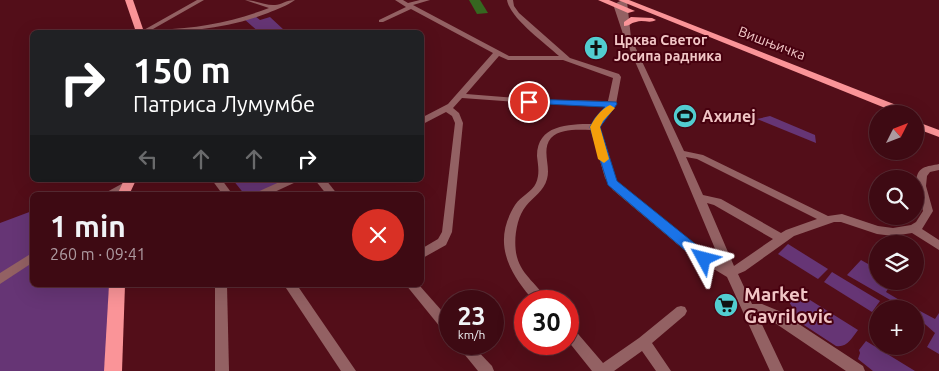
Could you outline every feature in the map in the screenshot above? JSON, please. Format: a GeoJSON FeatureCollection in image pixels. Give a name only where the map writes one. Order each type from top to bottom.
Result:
{"type":"FeatureCollection","features":[{"type":"Feature","properties":{"kind":"main road"},"geometry":{"type":"LineString","coordinates":[[129,0],[140,30]]}},
{"type":"Feature","properties":{"kind":"main road","name":"Вишњичка"},"geometry":{"type":"LineString","coordinates":[[602,0],[623,4],[887,105]]}},
{"type":"Feature","properties":{"kind":"main road","name":"Вишњичка"},"geometry":{"type":"LineString","coordinates":[[623,4],[652,20],[869,106]]}},
{"type":"Feature","properties":{"kind":"main road"},"geometry":{"type":"LineString","coordinates":[[627,24],[634,19],[652,20]]}},
{"type":"Feature","properties":{"kind":"main road"},"geometry":{"type":"LineString","coordinates":[[924,119],[939,125]]}},
{"type":"Feature","properties":{"kind":"main road"},"geometry":{"type":"LineString","coordinates":[[924,128],[939,134]]}},
{"type":"Feature","properties":{"kind":"main road"},"geometry":{"type":"LineString","coordinates":[[113,371],[117,287]]}},
{"type":"Feature","properties":{"kind":"street"},"geometry":{"type":"LineString","coordinates":[[145,30],[201,0]]}},
{"type":"Feature","properties":{"kind":"street"},"geometry":{"type":"LineString","coordinates":[[248,0],[277,8]]}},
{"type":"Feature","properties":{"kind":"street"},"geometry":{"type":"LineString","coordinates":[[185,30],[244,19],[277,8],[292,0]]}},
{"type":"Feature","properties":{"kind":"street"},"geometry":{"type":"LineString","coordinates":[[398,0],[510,58],[567,59],[616,76],[612,104],[598,120],[595,127],[610,178],[617,188],[704,259],[723,272],[731,274],[797,230],[828,220],[842,218],[887,232],[920,226],[928,212],[922,184],[923,175],[926,171],[939,167]]}},
{"type":"Feature","properties":{"kind":"street"},"geometry":{"type":"LineString","coordinates":[[381,21],[421,0],[427,0]]}},
{"type":"Feature","properties":{"kind":"street"},"geometry":{"type":"LineString","coordinates":[[510,0],[511,6],[517,14],[567,59]]}},
{"type":"Feature","properties":{"kind":"street"},"geometry":{"type":"LineString","coordinates":[[623,4],[628,38]]}},
{"type":"Feature","properties":{"kind":"street"},"geometry":{"type":"LineString","coordinates":[[623,4],[619,16],[628,38],[680,153],[731,274],[777,371]]}},
{"type":"Feature","properties":{"kind":"street"},"geometry":{"type":"LineString","coordinates":[[424,120],[448,108],[461,96],[498,52]]}},
{"type":"Feature","properties":{"kind":"street"},"geometry":{"type":"LineString","coordinates":[[461,96],[544,102],[612,104]]}},
{"type":"Feature","properties":{"kind":"street"},"geometry":{"type":"LineString","coordinates":[[424,253],[442,242],[448,232],[460,123],[458,116],[448,108]]}},
{"type":"Feature","properties":{"kind":"street"},"geometry":{"type":"LineString","coordinates":[[532,290],[514,267],[509,250],[511,232],[520,207],[537,189],[543,178],[541,145],[543,140],[553,133],[564,129],[595,127]]}},
{"type":"Feature","properties":{"kind":"street"},"geometry":{"type":"LineString","coordinates":[[680,153],[700,157],[828,220]]}},
{"type":"Feature","properties":{"kind":"street"},"geometry":{"type":"LineString","coordinates":[[266,192],[288,182]]}},
{"type":"Feature","properties":{"kind":"street"},"geometry":{"type":"LineString","coordinates":[[322,182],[330,192]]}},
{"type":"Feature","properties":{"kind":"street"},"geometry":{"type":"LineString","coordinates":[[115,192],[126,186]]}},
{"type":"Feature","properties":{"kind":"street"},"geometry":{"type":"LineString","coordinates":[[699,198],[717,202],[782,239]]}},
{"type":"Feature","properties":{"kind":"street"},"geometry":{"type":"LineString","coordinates":[[914,228],[939,246]]}},
{"type":"Feature","properties":{"kind":"street"},"geometry":{"type":"LineString","coordinates":[[0,279],[30,258]]}},
{"type":"Feature","properties":{"kind":"street"},"geometry":{"type":"LineString","coordinates":[[222,287],[222,371]]}},
{"type":"Feature","properties":{"kind":"street"},"geometry":{"type":"LineString","coordinates":[[291,287],[349,371]]}},
{"type":"Feature","properties":{"kind":"street"},"geometry":{"type":"LineString","coordinates":[[414,287],[439,316]]}},
{"type":"Feature","properties":{"kind":"street"},"geometry":{"type":"LineString","coordinates":[[748,309],[762,309],[774,315],[858,371]]}},
{"type":"Feature","properties":{"kind":"street"},"geometry":{"type":"LineString","coordinates":[[579,345],[602,371],[644,342],[681,311]]}},
{"type":"Feature","properties":{"kind":"street"},"geometry":{"type":"LineString","coordinates":[[644,342],[664,371]]}},
{"type":"Feature","properties":{"kind":"street"},"geometry":{"type":"LineString","coordinates":[[472,355],[487,371]]}},
{"type":"Feature","properties":{"kind":"shaded area"},"geometry":{"type":"Polygon","coordinates":[[[255,16],[260,20],[270,17],[284,30],[257,30],[244,19],[255,16]]]}},
{"type":"Feature","properties":{"kind":"shaded area"},"geometry":{"type":"Polygon","coordinates":[[[770,116],[815,135],[816,143],[757,119],[770,116]]]}},
{"type":"Feature","properties":{"kind":"shaded area"},"geometry":{"type":"Polygon","coordinates":[[[235,182],[283,182],[261,192],[243,192],[235,182]]]}},
{"type":"Feature","properties":{"kind":"shaded area"},"geometry":{"type":"Polygon","coordinates":[[[30,212],[30,287],[113,287],[109,371],[0,371],[0,223],[30,212]]]}},
{"type":"Feature","properties":{"kind":"shaded area"},"geometry":{"type":"Polygon","coordinates":[[[788,244],[828,269],[818,279],[778,254],[788,244]]]}},
{"type":"Feature","properties":{"kind":"shaded area"},"geometry":{"type":"Polygon","coordinates":[[[861,260],[869,264],[869,288],[847,275],[861,260]]]}},
{"type":"Feature","properties":{"kind":"shaded area"},"geometry":{"type":"Polygon","coordinates":[[[832,272],[878,300],[869,300],[869,310],[824,282],[832,272]]]}},
{"type":"Feature","properties":{"kind":"shaded area"},"geometry":{"type":"Polygon","coordinates":[[[794,290],[858,330],[846,344],[836,346],[784,312],[793,308],[785,296],[794,290]]]}},
{"type":"Feature","properties":{"kind":"shaded area"},"geometry":{"type":"Polygon","coordinates":[[[873,290],[887,290],[886,292],[899,300],[890,300],[873,290]]]}},
{"type":"Feature","properties":{"kind":"shaded area"},"geometry":{"type":"Polygon","coordinates":[[[924,313],[935,319],[939,313],[939,354],[927,347],[935,333],[924,323],[924,313]]]}},
{"type":"Feature","properties":{"kind":"shaded area"},"geometry":{"type":"Polygon","coordinates":[[[866,341],[869,343],[869,355],[889,355],[915,371],[873,371],[858,359],[859,350],[866,341]]]}},
{"type":"Feature","properties":{"kind":"building"},"geometry":{"type":"Polygon","coordinates":[[[469,0],[480,0],[488,13],[477,14],[469,0]]]}},
{"type":"Feature","properties":{"kind":"slow traffic"},"geometry":{"type":"LineString","coordinates":[[604,159],[595,127],[598,120],[610,108]]}},
{"type":"Feature","properties":{"kind":"place","name":"Црква Светог Јосипа радника"},"geometry":{"type":"Point","coordinates":[596,48]}},
{"type":"Feature","properties":{"kind":"place","name":"Ахилеј"},"geometry":{"type":"Point","coordinates":[685,116]}},
{"type":"Feature","properties":{"kind":"place","name":"Market Gavrilovic"},"geometry":{"type":"Point","coordinates":[726,305]}},
{"type":"Feature","properties":{"kind":"route"},"geometry":{"type":"LineString","coordinates":[[529,102],[612,104],[607,112],[598,120],[595,127],[612,182],[704,259]]}}]}
